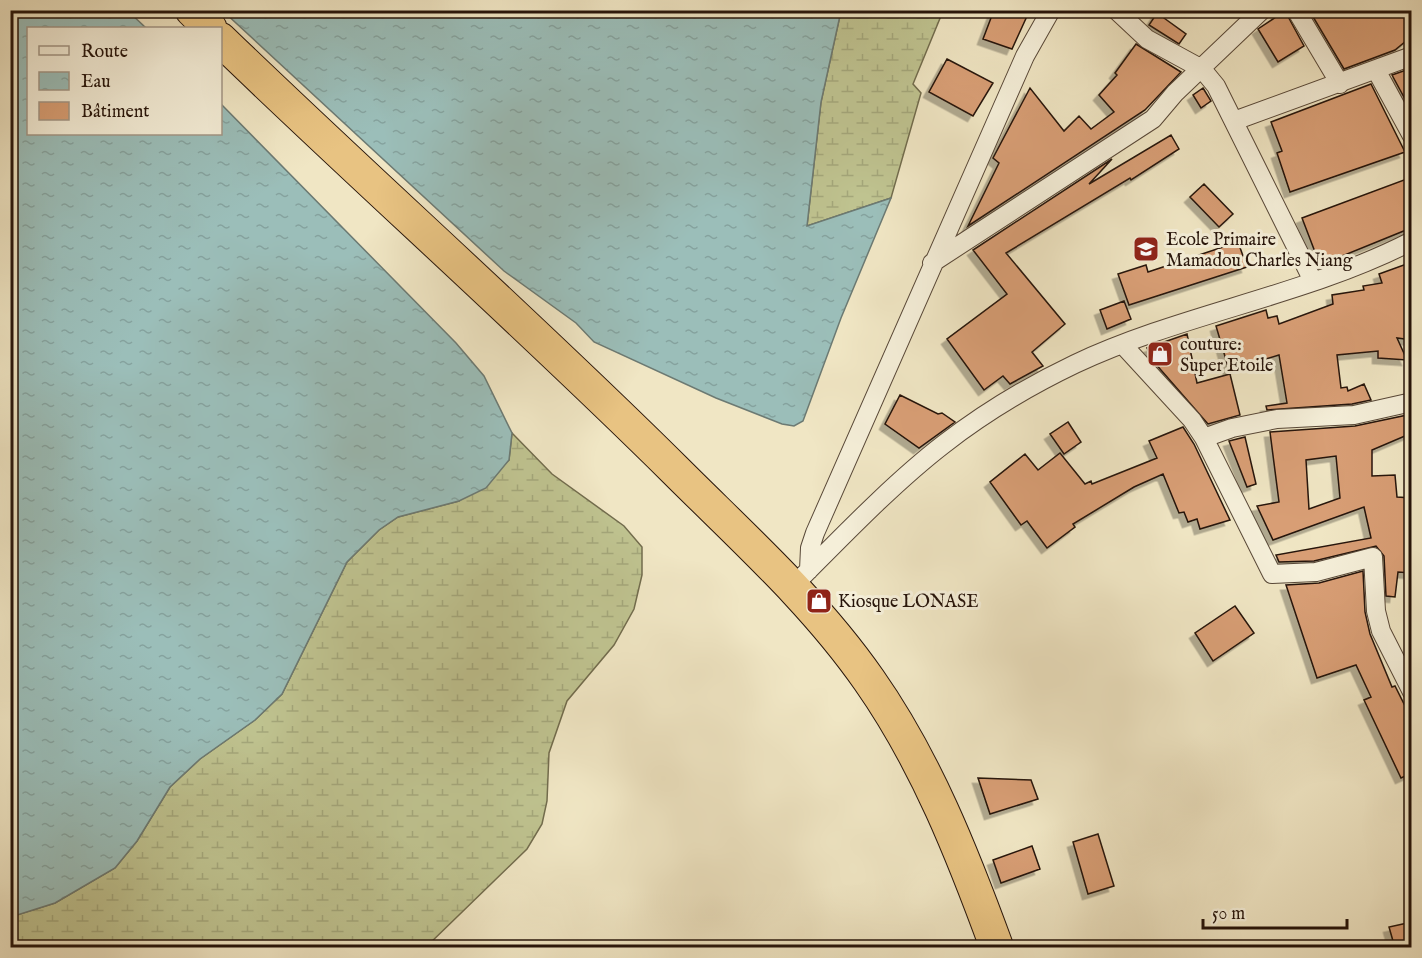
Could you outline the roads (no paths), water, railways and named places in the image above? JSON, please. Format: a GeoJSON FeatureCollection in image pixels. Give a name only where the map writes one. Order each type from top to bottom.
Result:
{"type":"FeatureCollection","features":[{"type":"Feature","properties":{"kind":"highway"},"geometry":{"type":"LineString","coordinates":[[192,10],[209,27]]}},
{"type":"Feature","properties":{"kind":"highway"},"geometry":{"type":"LineString","coordinates":[[222,41],[353,168],[800,578],[818,615],[863,672],[910,748],[958,845],[998,948]]}},
{"type":"Feature","properties":{"kind":"street"},"geometry":{"type":"LineString","coordinates":[[800,578],[815,533],[932,263],[1025,56],[1051,10]]}},
{"type":"Feature","properties":{"kind":"street"},"geometry":{"type":"LineString","coordinates":[[1116,10],[1147,39],[1202,69],[1216,86],[1313,280]]}},
{"type":"Feature","properties":{"kind":"street"},"geometry":{"type":"LineString","coordinates":[[932,263],[1153,120],[1175,93],[1262,10]]}},
{"type":"Feature","properties":{"kind":"street"},"geometry":{"type":"LineString","coordinates":[[1296,10],[1340,84]]}},
{"type":"Feature","properties":{"kind":"street"},"geometry":{"type":"LineString","coordinates":[[1234,121],[1412,56]]}},
{"type":"Feature","properties":{"kind":"street"},"geometry":{"type":"LineString","coordinates":[[1376,70],[1412,136]]}},
{"type":"Feature","properties":{"kind":"street"},"geometry":{"type":"LineString","coordinates":[[800,578],[944,444],[1039,383],[1076,363],[1313,280],[1412,241]]}},
{"type":"Feature","properties":{"kind":"street"},"geometry":{"type":"LineString","coordinates":[[1124,345],[1192,420],[1204,438],[1272,574],[1317,572],[1373,557],[1376,611],[1404,660],[1412,692]]}},
{"type":"Feature","properties":{"kind":"street"},"geometry":{"type":"LineString","coordinates":[[1204,438],[1232,428],[1277,419],[1354,415],[1412,402]]}},
{"type":"Feature","properties":{"kind":"water"},"geometry":{"type":"Polygon","coordinates":[[[10,11],[128,11],[145,27],[27,27],[27,135],[222,135],[222,105],[456,343],[484,376],[512,433],[509,460],[486,488],[459,501],[398,517],[379,530],[347,562],[282,694],[255,720],[200,759],[170,787],[137,841],[115,868],[55,903],[11,917],[10,11]]]}},
{"type":"Feature","properties":{"kind":"water"},"geometry":{"type":"Polygon","coordinates":[[[223,11],[841,11],[821,102],[807,226],[891,198],[841,318],[803,421],[794,426],[782,424],[716,398],[594,342],[576,323],[504,271],[223,11]]]}},
{"type":"Feature","properties":{"kind":"place","name":"Ecole Primaire Mamadou Charles Niang"},"geometry":{"type":"Point","coordinates":[1146,249]}},
{"type":"Feature","properties":{"kind":"place","name":"couture: Super Etoile"},"geometry":{"type":"Point","coordinates":[1160,354]}},
{"type":"Feature","properties":{"kind":"place","name":"Kiosque LONASE"},"geometry":{"type":"Point","coordinates":[819,601]}}]}
